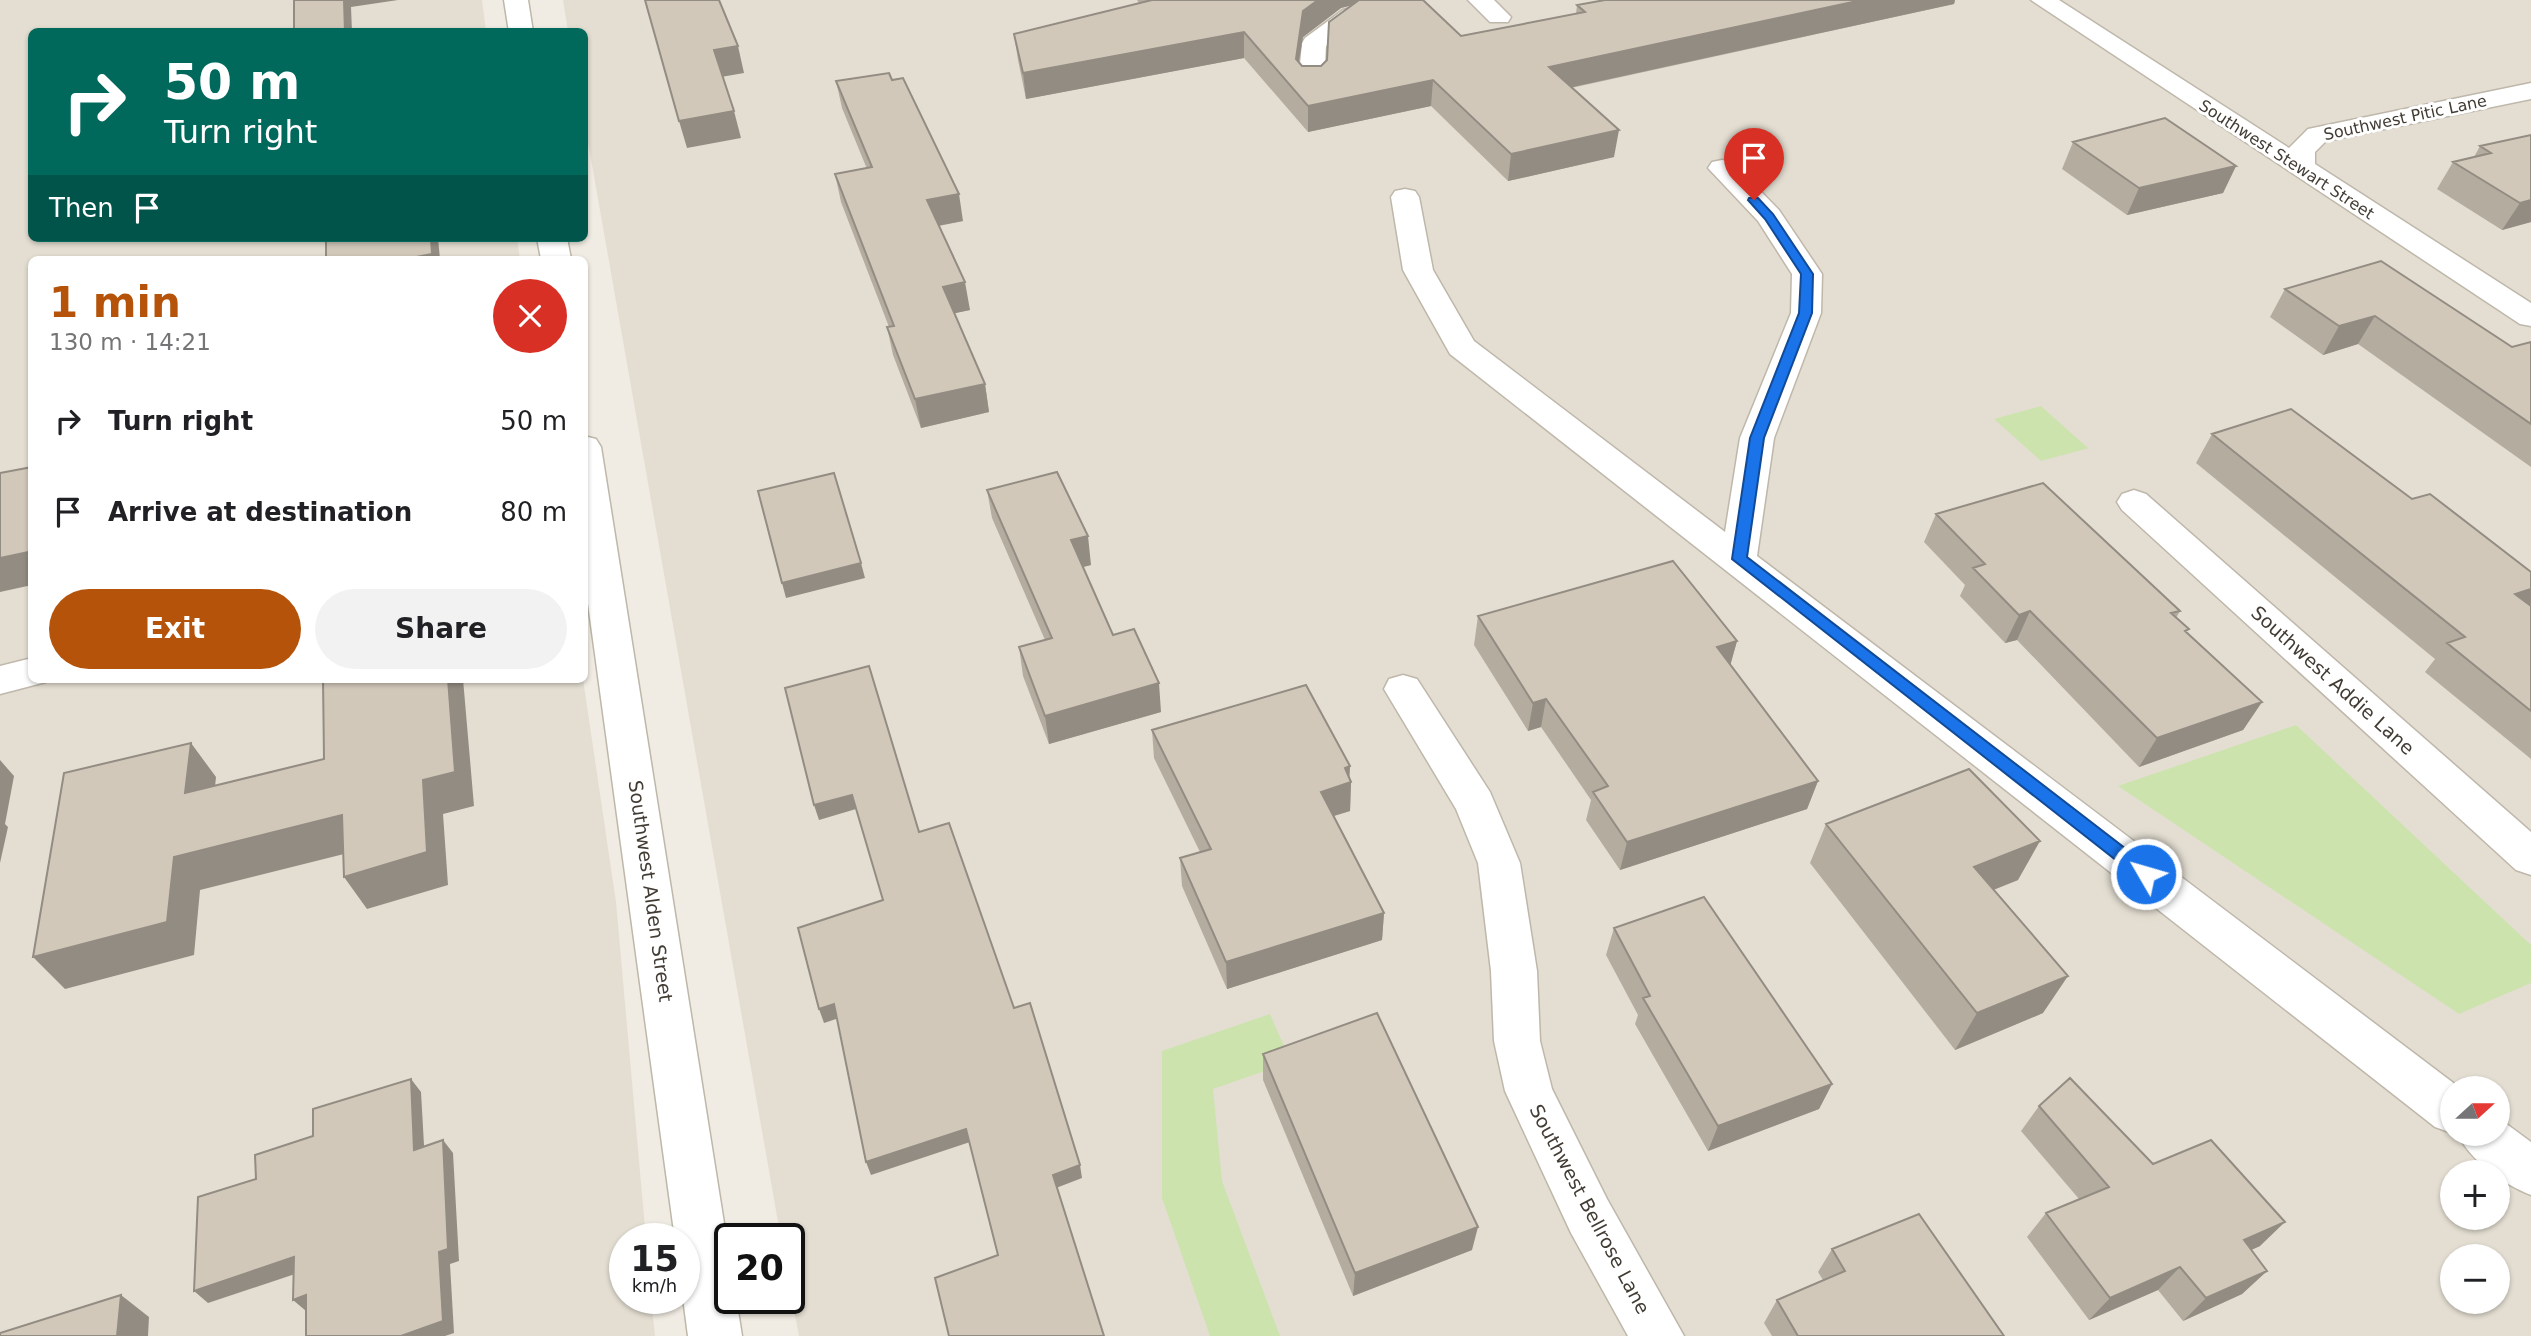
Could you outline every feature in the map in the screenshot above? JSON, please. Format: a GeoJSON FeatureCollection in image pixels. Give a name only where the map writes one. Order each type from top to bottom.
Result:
{"type":"FeatureCollection","features":[{"type":"Feature","properties":{"kind":"street"},"geometry":{"type":"LineString","coordinates":[[516,0],[520,28]]}},
{"type":"Feature","properties":{"kind":"street"},"geometry":{"type":"LineString","coordinates":[[1311,85],[1314,43],[1352,15],[1410,0]]}},
{"type":"Feature","properties":{"kind":"street"},"geometry":{"type":"LineString","coordinates":[[1480,0],[1499,17]]}},
{"type":"Feature","properties":{"kind":"street","name":"Southwest Stewart Street"},"geometry":{"type":"LineString","coordinates":[[2043,0],[2531,317]]}},
{"type":"Feature","properties":{"kind":"street","name":"Southwest Pitic Lane"},"geometry":{"type":"LineString","coordinates":[[2301,167],[2301,150],[2317,135],[2531,90]]}},
{"type":"Feature","properties":{"kind":"street"},"geometry":{"type":"LineString","coordinates":[[1722,168],[1769,216],[1807,274],[1806,313],[1757,438],[1739,559]]}},
{"type":"Feature","properties":{"kind":"street"},"geometry":{"type":"LineString","coordinates":[[1405,197],[1418,270],[1461,347],[2440,1102]]}},
{"type":"Feature","properties":{"kind":"street","name":"Southwest Alden Street"},"geometry":{"type":"LineString","coordinates":[[588,497],[591,534],[715,1336]]}},
{"type":"Feature","properties":{"kind":"street","name":"Southwest Addie Lane"},"geometry":{"type":"LineString","coordinates":[[2134,502],[2531,858]]}},
{"type":"Feature","properties":{"kind":"street"},"geometry":{"type":"LineString","coordinates":[[0,680],[28,673]]}},
{"type":"Feature","properties":{"kind":"street","name":"Southwest Bellrose Lane"},"geometry":{"type":"LineString","coordinates":[[1403,689],[1475,804],[1499,863],[1514,971],[1517,1041],[1529,1091],[1573,1184],[1657,1336]]}},
{"type":"Feature","properties":{"kind":"street"},"geometry":{"type":"LineString","coordinates":[[2497,1146],[2531,1172]]}},
{"type":"Feature","properties":{"kind":"shaded area"},"geometry":{"type":"Polygon","coordinates":[[[0,0],[482,0],[486,28],[28,28],[28,242],[518,242],[520,256],[28,256],[28,683],[584,683],[616,902],[645,1223],[609,1223],[609,1314],[653,1314],[655,1336],[0,1336],[0,0]]]}},
{"type":"Feature","properties":{"kind":"shaded area"},"geometry":{"type":"Polygon","coordinates":[[[563,0],[2531,0],[2531,1336],[799,1336],[795,1314],[805,1314],[805,1223],[778,1223],[588,142],[588,28],[568,28],[563,0]]]}},
{"type":"Feature","properties":{"kind":"green space"},"geometry":{"type":"Polygon","coordinates":[[[2041,406],[2089,448],[2041,461],[1994,419],[2041,406]]]}},
{"type":"Feature","properties":{"kind":"green space"},"geometry":{"type":"Polygon","coordinates":[[[2296,725],[2531,945],[2531,983],[2459,1014],[2118,786],[2296,725]]]}},
{"type":"Feature","properties":{"kind":"green space"},"geometry":{"type":"Polygon","coordinates":[[[1270,1014],[1291,1062],[1213,1089],[1222,1181],[1280,1336],[1210,1336],[1162,1198],[1162,1051],[1270,1014]]]}},
{"type":"Feature","properties":{"kind":"building"},"geometry":{"type":"Polygon","coordinates":[[[294,0],[344,0],[345,28],[294,28],[294,0]]]}},
{"type":"Feature","properties":{"kind":"building"},"geometry":{"type":"Polygon","coordinates":[[[645,0],[719,0],[738,46],[714,50],[734,111],[679,121],[645,0]]]}},
{"type":"Feature","properties":{"kind":"building"},"geometry":{"type":"Polygon","coordinates":[[[1152,0],[1318,0],[1303,11],[1296,59],[1302,66],[1321,66],[1327,60],[1329,22],[1359,0],[1423,0],[1461,36],[1585,12],[1577,5],[1605,0],[1862,0],[1549,67],[1619,130],[1511,154],[1433,80],[1308,106],[1244,32],[1023,73],[1014,34],[1152,0]]]}},
{"type":"Feature","properties":{"kind":"building"},"geometry":{"type":"Polygon","coordinates":[[[889,73],[892,80],[903,78],[959,194],[927,200],[965,282],[943,287],[985,384],[915,399],[887,327],[894,326],[835,174],[872,167],[836,81],[889,73]]]}},
{"type":"Feature","properties":{"kind":"building"},"geometry":{"type":"Polygon","coordinates":[[[2165,118],[2236,166],[2139,188],[2073,142],[2165,118]]]}},
{"type":"Feature","properties":{"kind":"building"},"geometry":{"type":"Polygon","coordinates":[[[2531,135],[2531,200],[2520,203],[2453,162],[2491,153],[2480,146],[2531,135]]]}},
{"type":"Feature","properties":{"kind":"building"},"geometry":{"type":"Polygon","coordinates":[[[326,242],[431,242],[432,254],[421,256],[326,256],[326,242]]]}},
{"type":"Feature","properties":{"kind":"building"},"geometry":{"type":"Polygon","coordinates":[[[2381,261],[2512,347],[2531,342],[2531,424],[2375,316],[2339,326],[2285,289],[2381,261]]]}},
{"type":"Feature","properties":{"kind":"building"},"geometry":{"type":"Polygon","coordinates":[[[2291,409],[2412,499],[2430,494],[2531,572],[2531,589],[2515,594],[2531,606],[2531,711],[2447,643],[2465,637],[2212,434],[2291,409]]]}},
{"type":"Feature","properties":{"kind":"building"},"geometry":{"type":"Polygon","coordinates":[[[28,468],[28,552],[0,558],[0,473],[28,468]]]}},
{"type":"Feature","properties":{"kind":"building"},"geometry":{"type":"Polygon","coordinates":[[[1057,472],[1088,536],[1071,540],[1113,635],[1134,629],[1159,683],[1045,716],[1019,647],[1052,638],[987,490],[1057,472]]]}},
{"type":"Feature","properties":{"kind":"building"},"geometry":{"type":"Polygon","coordinates":[[[834,473],[861,563],[782,583],[758,491],[834,473]]]}},
{"type":"Feature","properties":{"kind":"building"},"geometry":{"type":"Polygon","coordinates":[[[2043,483],[2180,611],[2171,613],[2189,629],[2185,631],[2262,702],[2157,738],[2030,611],[2019,615],[1973,568],[1985,564],[1936,514],[2043,483]]]}},
{"type":"Feature","properties":{"kind":"building"},"geometry":{"type":"Polygon","coordinates":[[[1673,561],[1737,641],[1717,647],[1818,781],[1627,842],[1593,792],[1608,786],[1546,699],[1533,703],[1478,616],[1673,561]]]}},
{"type":"Feature","properties":{"kind":"building"},"geometry":{"type":"Polygon","coordinates":[[[869,666],[919,832],[949,823],[1014,1008],[1030,1003],[1080,1165],[1053,1175],[1104,1336],[949,1336],[935,1278],[998,1255],[966,1129],[866,1162],[834,1004],[819,1009],[798,928],[883,900],[852,795],[814,805],[785,688],[869,666]]]}},
{"type":"Feature","properties":{"kind":"building"},"geometry":{"type":"Polygon","coordinates":[[[323,683],[448,683],[455,772],[423,780],[427,852],[344,877],[342,815],[174,857],[167,922],[33,957],[64,773],[191,743],[185,793],[324,759],[323,683]]]}},
{"type":"Feature","properties":{"kind":"building"},"geometry":{"type":"Polygon","coordinates":[[[1306,685],[1350,766],[1345,768],[1351,782],[1321,792],[1384,913],[1226,962],[1180,858],[1211,849],[1152,730],[1306,685]]]}},
{"type":"Feature","properties":{"kind":"building"},"geometry":{"type":"Polygon","coordinates":[[[1969,769],[2040,841],[1974,867],[2068,976],[1977,1013],[1826,824],[1969,769]]]}},
{"type":"Feature","properties":{"kind":"building"},"geometry":{"type":"Polygon","coordinates":[[[1704,897],[1832,1084],[1718,1126],[1643,998],[1650,996],[1614,928],[1704,897]]]}},
{"type":"Feature","properties":{"kind":"building"},"geometry":{"type":"Polygon","coordinates":[[[1377,1013],[1478,1227],[1355,1273],[1263,1054],[1377,1013]]]}},
{"type":"Feature","properties":{"kind":"building"},"geometry":{"type":"Polygon","coordinates":[[[2070,1078],[2153,1164],[2211,1140],[2285,1222],[2244,1240],[2267,1271],[2206,1298],[2180,1267],[2110,1298],[2046,1213],[2109,1187],[2039,1106],[2070,1078]]]}},
{"type":"Feature","properties":{"kind":"building"},"geometry":{"type":"Polygon","coordinates":[[[411,1079],[414,1150],[443,1140],[448,1249],[439,1252],[443,1321],[401,1336],[306,1336],[306,1295],[293,1300],[294,1257],[194,1291],[198,1197],[256,1179],[255,1155],[313,1136],[313,1109],[411,1079]]]}},
{"type":"Feature","properties":{"kind":"building"},"geometry":{"type":"Polygon","coordinates":[[[1919,1214],[2004,1336],[1798,1336],[1777,1300],[1845,1271],[1832,1249],[1919,1214]]]}},
{"type":"Feature","properties":{"kind":"building"},"geometry":{"type":"Polygon","coordinates":[[[121,1295],[117,1336],[0,1336],[0,1333],[121,1295]]]}},
{"type":"Feature","properties":{"kind":"route"},"geometry":{"type":"LineString","coordinates":[[1754,200],[1769,216],[1807,274],[1806,313],[1757,438],[1739,559],[2146,874]]}}]}
